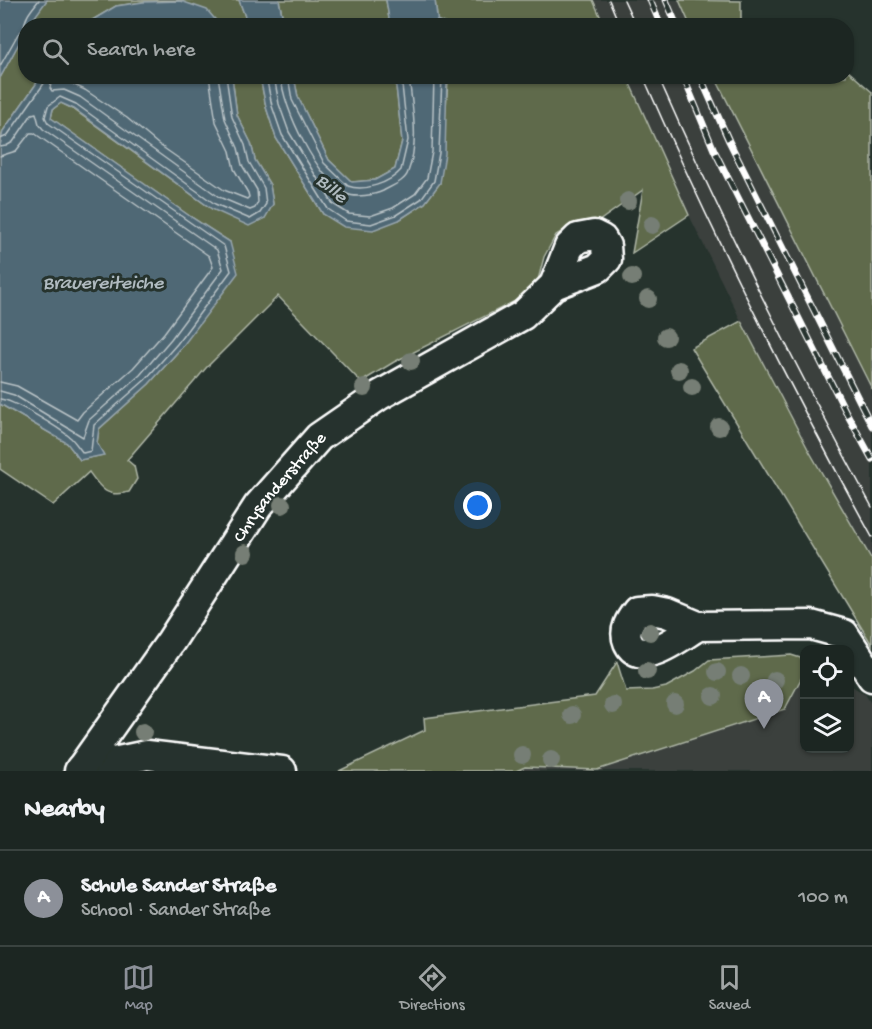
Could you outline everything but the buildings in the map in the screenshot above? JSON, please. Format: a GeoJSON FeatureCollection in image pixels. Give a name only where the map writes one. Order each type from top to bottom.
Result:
{"type":"FeatureCollection","features":[{"type":"Feature","properties":{"kind":"street","name":"Chrysanderstraße"},"geometry":{"type":"LineString","coordinates":[[80,770],[171,640],[258,506],[319,436],[380,395],[523,315],[554,285]]}},
{"type":"Feature","properties":{"kind":"street"},"geometry":{"type":"LineString","coordinates":[[698,626],[811,626],[844,634],[872,676]]}},
{"type":"Feature","properties":{"kind":"street","name":"Chrysanderstraße"},"geometry":{"type":"LineString","coordinates":[[80,770],[147,755],[282,771]]}},
{"type":"Feature","properties":{"kind":"shaded area"},"geometry":{"type":"Polygon","coordinates":[[[593,0],[680,0],[687,18],[601,18],[593,0]]]}},
{"type":"Feature","properties":{"kind":"shaded area"},"geometry":{"type":"Polygon","coordinates":[[[630,84],[719,84],[872,389],[872,560],[808,449],[689,215],[630,84]]]}},
{"type":"Feature","properties":{"kind":"shaded area"},"geometry":{"type":"Polygon","coordinates":[[[800,680],[800,753],[854,753],[854,687],[865,694],[872,705],[872,771],[516,771],[525,767],[597,770],[784,709],[800,680]]]}},
{"type":"Feature","properties":{"kind":"green space"},"geometry":{"type":"Polygon","coordinates":[[[47,0],[239,0],[245,18],[209,18],[181,1],[143,2],[116,6],[96,18],[33,18],[47,0]]]}},
{"type":"Feature","properties":{"kind":"green space"},"geometry":{"type":"Polygon","coordinates":[[[279,0],[386,0],[389,18],[283,18],[279,0]]]}},
{"type":"Feature","properties":{"kind":"green space"},"geometry":{"type":"Polygon","coordinates":[[[435,0],[593,0],[601,18],[437,18],[435,0]]]}},
{"type":"Feature","properties":{"kind":"green space"},"geometry":{"type":"Polygon","coordinates":[[[679,0],[741,1],[741,18],[687,18],[679,0]]]}},
{"type":"Feature","properties":{"kind":"green space"},"geometry":{"type":"Polygon","coordinates":[[[18,45],[18,84],[36,84],[3,131],[0,146],[0,78],[18,45]]]}},
{"type":"Feature","properties":{"kind":"green space"},"geometry":{"type":"Polygon","coordinates":[[[854,76],[872,92],[872,389],[719,84],[854,84],[854,76]]]}},
{"type":"Feature","properties":{"kind":"green space"},"geometry":{"type":"Polygon","coordinates":[[[233,84],[261,84],[276,138],[323,214],[399,220],[425,203],[440,183],[448,84],[630,84],[689,215],[632,253],[643,190],[599,221],[578,222],[556,235],[544,257],[538,280],[519,299],[394,362],[361,382],[278,296],[206,368],[127,460],[134,466],[137,479],[129,492],[115,494],[105,491],[89,472],[53,505],[0,469],[0,404],[67,443],[80,460],[103,455],[97,443],[99,429],[149,384],[182,347],[230,242],[51,118],[53,109],[61,103],[73,109],[212,209],[265,218],[273,204],[270,185],[255,160],[251,143],[237,115],[233,84]]]}},
{"type":"Feature","properties":{"kind":"green space"},"geometry":{"type":"Polygon","coordinates":[[[295,84],[396,84],[402,141],[395,169],[375,180],[352,182],[329,160],[298,97],[295,84]]]}},
{"type":"Feature","properties":{"kind":"green space"},"geometry":{"type":"Polygon","coordinates":[[[741,321],[808,449],[872,560],[872,645],[691,348],[741,321]]]}},
{"type":"Feature","properties":{"kind":"green space"},"geometry":{"type":"Polygon","coordinates":[[[791,655],[800,658],[800,681],[785,709],[597,770],[525,767],[516,771],[339,771],[425,730],[424,718],[595,696],[617,662],[626,691],[652,690],[666,687],[695,671],[709,660],[791,655]]]}},
{"type":"Feature","properties":{"kind":"water"},"geometry":{"type":"Polygon","coordinates":[[[0,0],[47,0],[34,18],[18,18],[18,45],[0,78],[0,0]]]}},
{"type":"Feature","properties":{"kind":"water"},"geometry":{"type":"Polygon","coordinates":[[[239,0],[279,0],[283,18],[245,18],[239,0]]]}},
{"type":"Feature","properties":{"kind":"water"},"geometry":{"type":"Polygon","coordinates":[[[386,0],[435,0],[437,18],[389,18],[386,0]]]}},
{"type":"Feature","properties":{"kind":"water"},"geometry":{"type":"Polygon","coordinates":[[[181,1],[207,10],[214,18],[96,18],[116,6],[143,2],[181,1]]]}},
{"type":"Feature","properties":{"kind":"water","name":"Brauereiteiche"},"geometry":{"type":"Polygon","coordinates":[[[36,84],[233,84],[237,115],[251,143],[255,160],[270,185],[273,204],[265,218],[249,226],[212,209],[74,109],[61,103],[53,109],[51,118],[230,242],[238,273],[182,347],[149,384],[99,429],[97,443],[104,455],[80,460],[67,443],[0,404],[0,146],[3,131],[36,84]]]}},
{"type":"Feature","properties":{"kind":"water","name":"Bille"},"geometry":{"type":"Polygon","coordinates":[[[261,84],[295,84],[298,97],[329,160],[352,182],[375,180],[395,169],[402,141],[396,84],[447,84],[445,154],[440,183],[425,203],[399,220],[373,230],[344,227],[323,214],[276,138],[261,84]]]}},
{"type":"Feature","properties":{"kind":"tram line"},"geometry":{"type":"LineString","coordinates":[[609,0],[617,18]]}},
{"type":"Feature","properties":{"kind":"tram line"},"geometry":{"type":"LineString","coordinates":[[624,0],[632,18]]}},
{"type":"Feature","properties":{"kind":"tram line"},"geometry":{"type":"LineString","coordinates":[[647,84],[752,309],[872,537]]}},
{"type":"Feature","properties":{"kind":"tram line"},"geometry":{"type":"LineString","coordinates":[[662,84],[761,294],[872,507]]}},
{"type":"Feature","properties":{"kind":"railway"},"geometry":{"type":"LineString","coordinates":[[650,0],[658,18]]}},
{"type":"Feature","properties":{"kind":"railway"},"geometry":{"type":"LineString","coordinates":[[666,0],[674,18]]}},
{"type":"Feature","properties":{"kind":"railway"},"geometry":{"type":"LineString","coordinates":[[686,84],[714,150],[872,459]]}},
{"type":"Feature","properties":{"kind":"railway"},"geometry":{"type":"LineString","coordinates":[[704,84],[729,141],[872,426]]}},
{"type":"Feature","properties":{"kind":"place","name":"Schule Sander Straße"},"geometry":{"type":"Point","coordinates":[764,729]}}]}
